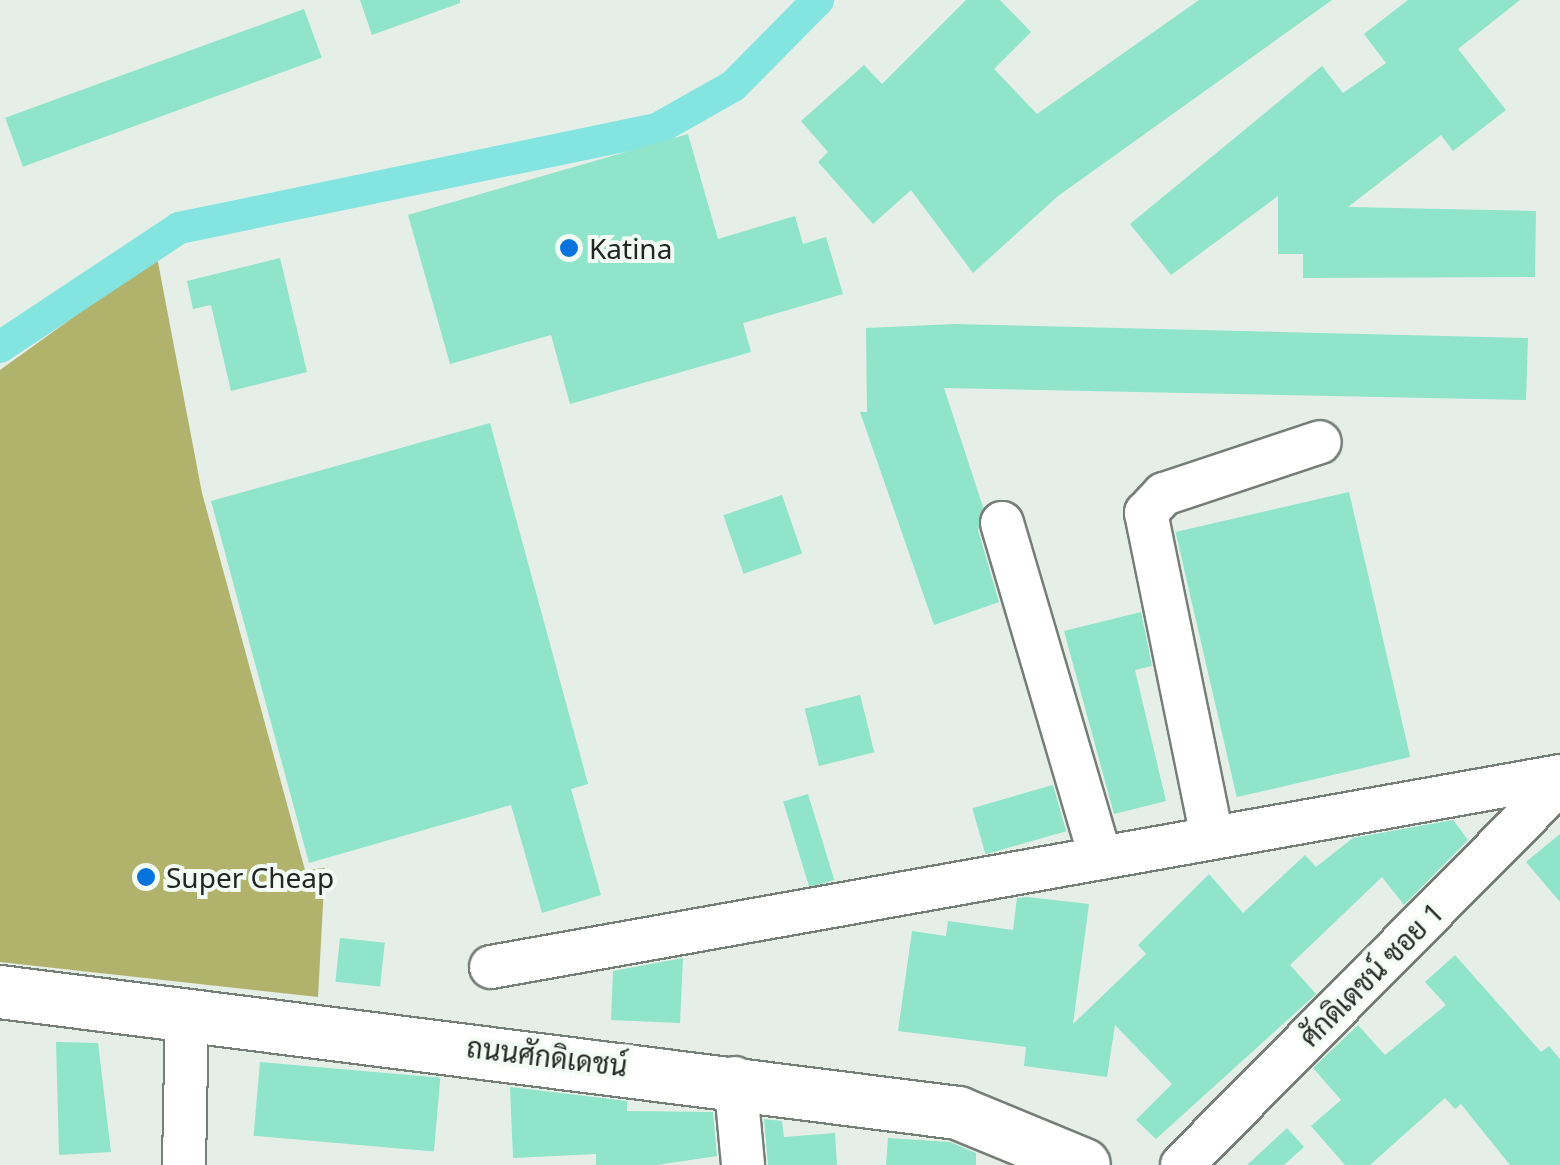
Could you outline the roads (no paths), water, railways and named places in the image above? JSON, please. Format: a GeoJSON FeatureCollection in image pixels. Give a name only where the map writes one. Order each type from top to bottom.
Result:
{"type":"FeatureCollection","features":[{"type":"Feature","properties":{"kind":"main road","name":"ถนนศักดิเดชน์"},"geometry":{"type":"LineString","coordinates":[[0,992],[735,1078],[958,1113],[1084,1165]]}},
{"type":"Feature","properties":{"kind":"street"},"geometry":{"type":"LineString","coordinates":[[1211,832],[1146,514],[1164,494],[1320,442]]}},
{"type":"Feature","properties":{"kind":"street"},"geometry":{"type":"LineString","coordinates":[[1002,523],[1099,852]]}},
{"type":"Feature","properties":{"kind":"street"},"geometry":{"type":"LineString","coordinates":[[491,967],[1211,832],[1560,780]]}},
{"type":"Feature","properties":{"kind":"street","name":"ศักดิเดชน์ ซอย 1"},"geometry":{"type":"LineString","coordinates":[[1182,1165],[1560,780]]}},
{"type":"Feature","properties":{"kind":"street"},"geometry":{"type":"LineString","coordinates":[[184,1165],[186,1014]]}},
{"type":"Feature","properties":{"kind":"street"},"geometry":{"type":"LineString","coordinates":[[735,1078],[742,1165]]}},
{"type":"Feature","properties":{"kind":"waterway"},"geometry":{"type":"LineString","coordinates":[[0,347],[179,228],[657,129],[733,86],[818,0]]}},
{"type":"Feature","properties":{"kind":"place","name":"Katina"},"geometry":{"type":"Point","coordinates":[569,248]}},
{"type":"Feature","properties":{"kind":"place","name":"Super Cheap"},"geometry":{"type":"Point","coordinates":[146,877]}}]}
